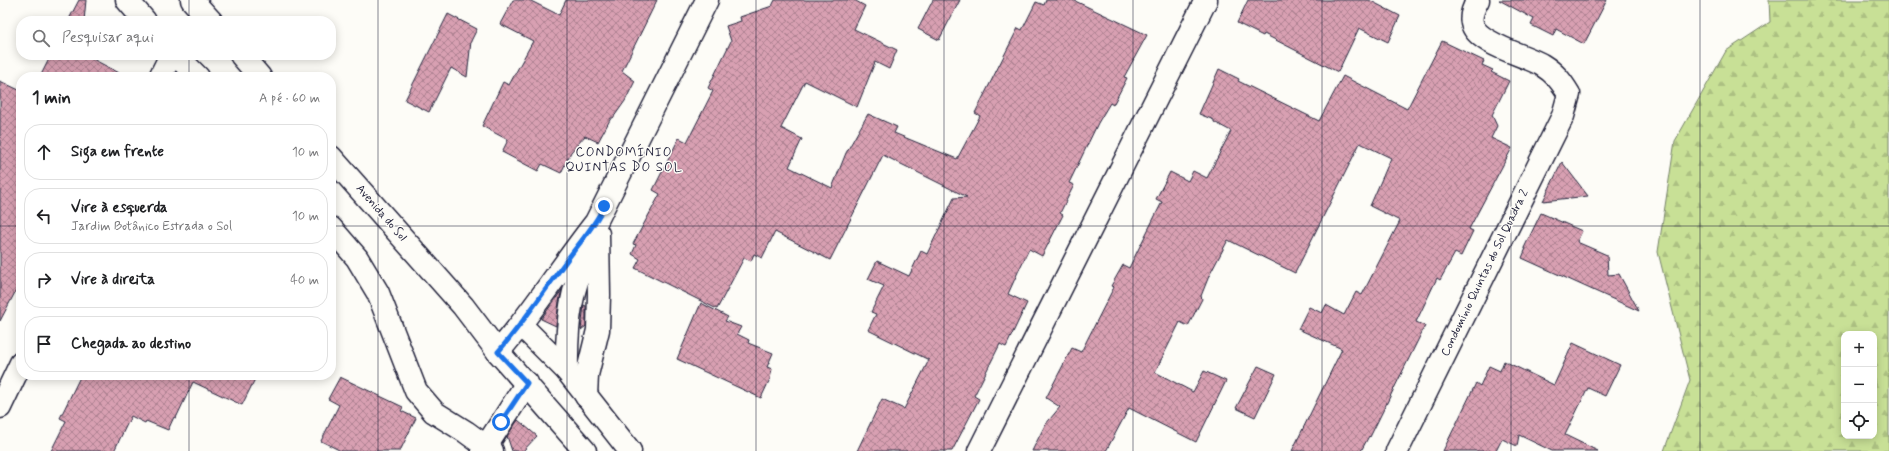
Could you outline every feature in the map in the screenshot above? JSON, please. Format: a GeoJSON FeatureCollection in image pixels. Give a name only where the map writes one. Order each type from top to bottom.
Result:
{"type":"FeatureCollection","features":[{"type":"Feature","properties":{"kind":"street"},"geometry":{"type":"LineString","coordinates":[[127,0],[141,16]]}},
{"type":"Feature","properties":{"kind":"street"},"geometry":{"type":"LineString","coordinates":[[192,0],[206,16]]}},
{"type":"Feature","properties":{"kind":"street"},"geometry":{"type":"LineString","coordinates":[[566,371],[569,314],[573,292],[580,268],[597,224],[707,0]]}},
{"type":"Feature","properties":{"kind":"street"},"geometry":{"type":"LineString","coordinates":[[979,451],[1206,0]]}},
{"type":"Feature","properties":{"kind":"street","name":"Condomínio Quintas do Sol Quadra 2"},"geometry":{"type":"LineString","coordinates":[[1397,451],[1563,116],[1569,94],[1559,78],[1541,64],[1492,43],[1479,34],[1472,24],[1472,11],[1478,0]]}},
{"type":"Feature","properties":{"kind":"street"},"geometry":{"type":"LineString","coordinates":[[162,72],[168,60]]}},
{"type":"Feature","properties":{"kind":"street"},"geometry":{"type":"LineString","coordinates":[[181,60],[193,72]]}},
{"type":"Feature","properties":{"kind":"street"},"geometry":{"type":"LineString","coordinates":[[245,60],[256,72]]}},
{"type":"Feature","properties":{"kind":"street","name":"Avenida do Sol"},"geometry":{"type":"LineString","coordinates":[[336,163],[463,306],[498,352],[527,383],[585,451]]}},
{"type":"Feature","properties":{"kind":"street"},"geometry":{"type":"LineString","coordinates":[[498,352],[521,325],[575,249],[597,224]]}},
{"type":"Feature","properties":{"kind":"street"},"geometry":{"type":"LineString","coordinates":[[586,396],[587,375],[598,330],[600,295],[597,224]]}},
{"type":"Feature","properties":{"kind":"street"},"geometry":{"type":"LineString","coordinates":[[336,234],[357,258],[378,293],[416,391],[434,412],[466,432],[487,450],[527,383]]}},
{"type":"Feature","properties":{"kind":"street"},"geometry":{"type":"LineString","coordinates":[[521,325],[566,371],[630,451]]}},
{"type":"Feature","properties":{"kind":"street"},"geometry":{"type":"LineString","coordinates":[[0,407],[16,374]]}},
{"type":"Feature","properties":{"kind":"green space"},"geometry":{"type":"Polygon","coordinates":[[[1769,0],[1889,0],[1889,451],[1664,451],[1690,380],[1658,252],[1675,141],[1726,51],[1770,22],[1769,0]]]}},
{"type":"Feature","properties":{"kind":"building"},"geometry":{"type":"Polygon","coordinates":[[[79,0],[86,0],[84,16],[71,16],[79,0]]]}},
{"type":"Feature","properties":{"kind":"building"},"geometry":{"type":"Polygon","coordinates":[[[513,0],[529,0],[559,15],[566,0],[657,0],[622,71],[635,81],[625,101],[613,118],[611,118],[598,142],[585,136],[571,152],[561,173],[542,164],[538,171],[502,152],[508,140],[482,126],[503,82],[509,85],[533,41],[500,24],[513,0]]]}},
{"type":"Feature","properties":{"kind":"building"},"geometry":{"type":"Polygon","coordinates":[[[775,0],[854,0],[865,6],[854,29],[897,50],[889,69],[875,62],[857,107],[805,81],[781,128],[802,139],[789,167],[832,188],[846,153],[868,114],[897,127],[894,133],[957,159],[980,116],[975,113],[1018,28],[1022,30],[1036,2],[1044,5],[1046,0],[1073,0],[1147,35],[1124,77],[1127,78],[1113,105],[1110,103],[1098,123],[1069,183],[1074,185],[1060,213],[1063,215],[1042,256],[1029,249],[1018,272],[1008,294],[1027,303],[1006,347],[1000,344],[974,396],[979,399],[952,451],[857,451],[882,399],[904,409],[929,360],[868,330],[876,314],[871,312],[884,286],[868,279],[877,261],[909,276],[921,251],[927,254],[954,198],[967,197],[883,155],[830,260],[775,232],[762,258],[754,254],[751,261],[744,258],[717,309],[635,268],[640,259],[632,254],[636,245],[633,244],[660,194],[653,190],[679,138],[687,142],[713,91],[708,88],[731,41],[726,26],[741,21],[740,17],[772,6],[775,0]]]}},
{"type":"Feature","properties":{"kind":"building"},"geometry":{"type":"Polygon","coordinates":[[[933,0],[960,0],[939,40],[918,29],[933,0]]]}},
{"type":"Feature","properties":{"kind":"building"},"geometry":{"type":"Polygon","coordinates":[[[1248,0],[1369,0],[1400,16],[1388,42],[1359,28],[1338,72],[1264,34],[1263,36],[1237,23],[1248,0]]]}},
{"type":"Feature","properties":{"kind":"building"},"geometry":{"type":"Polygon","coordinates":[[[1499,0],[1607,0],[1584,44],[1556,29],[1553,36],[1531,25],[1534,19],[1499,0]]]}},
{"type":"Feature","properties":{"kind":"building"},"geometry":{"type":"Polygon","coordinates":[[[448,14],[477,29],[471,41],[467,77],[451,68],[429,112],[405,100],[448,14]]]}},
{"type":"Feature","properties":{"kind":"building"},"geometry":{"type":"Polygon","coordinates":[[[1442,41],[1484,61],[1482,65],[1493,70],[1491,72],[1509,81],[1492,115],[1497,126],[1491,138],[1512,148],[1469,229],[1473,231],[1461,256],[1455,253],[1440,280],[1437,278],[1416,322],[1425,326],[1370,437],[1369,436],[1361,451],[1292,451],[1342,349],[1298,329],[1309,307],[1322,313],[1326,305],[1344,315],[1356,292],[1362,295],[1400,221],[1370,206],[1391,158],[1360,143],[1295,273],[1228,240],[1209,276],[1201,296],[1202,299],[1188,326],[1180,322],[1155,372],[1193,392],[1204,371],[1226,381],[1196,442],[1129,408],[1106,451],[1032,451],[1045,425],[1060,407],[1046,398],[1072,348],[1081,352],[1114,287],[1111,286],[1123,265],[1129,268],[1162,202],[1156,199],[1170,172],[1188,181],[1193,171],[1207,178],[1231,131],[1214,122],[1214,120],[1199,114],[1219,69],[1239,79],[1238,81],[1319,121],[1343,76],[1407,109],[1442,41]]]}},
{"type":"Feature","properties":{"kind":"building"},"geometry":{"type":"Polygon","coordinates":[[[48,60],[95,60],[117,72],[42,72],[48,60]]]}},
{"type":"Feature","properties":{"kind":"building"},"geometry":{"type":"Polygon","coordinates":[[[0,81],[16,89],[16,291],[0,321],[0,81]]]}},
{"type":"Feature","properties":{"kind":"building"},"geometry":{"type":"Polygon","coordinates":[[[1562,162],[1588,196],[1543,201],[1562,162]]]}},
{"type":"Feature","properties":{"kind":"building"},"geometry":{"type":"Polygon","coordinates":[[[1541,213],[1582,231],[1577,242],[1607,255],[1608,275],[1619,274],[1639,311],[1522,258],[1526,248],[1524,248],[1541,213]]]}},
{"type":"Feature","properties":{"kind":"building"},"geometry":{"type":"Polygon","coordinates":[[[562,290],[559,302],[556,326],[541,319],[562,290]]]}},
{"type":"Feature","properties":{"kind":"building"},"geometry":{"type":"Polygon","coordinates":[[[701,303],[728,317],[725,321],[741,327],[737,334],[749,340],[748,343],[773,353],[767,367],[772,369],[770,379],[761,398],[677,359],[701,303]]]}},
{"type":"Feature","properties":{"kind":"building"},"geometry":{"type":"Polygon","coordinates":[[[584,305],[586,306],[586,326],[581,330],[584,305]]]}},
{"type":"Feature","properties":{"kind":"building"},"geometry":{"type":"Polygon","coordinates":[[[1573,343],[1620,365],[1605,396],[1588,388],[1565,435],[1598,451],[1552,451],[1519,435],[1517,446],[1502,439],[1496,451],[1443,451],[1476,383],[1480,386],[1489,366],[1500,371],[1504,361],[1554,385],[1573,343]]]}},
{"type":"Feature","properties":{"kind":"building"},"geometry":{"type":"Polygon","coordinates":[[[1258,366],[1276,374],[1255,417],[1236,408],[1258,366]]]}},
{"type":"Feature","properties":{"kind":"building"},"geometry":{"type":"Polygon","coordinates":[[[340,377],[403,407],[401,411],[416,418],[400,451],[341,451],[321,441],[339,405],[328,399],[340,377]]]}},
{"type":"Feature","properties":{"kind":"building"},"geometry":{"type":"Polygon","coordinates":[[[79,380],[254,380],[242,405],[193,382],[176,418],[174,417],[168,430],[146,421],[145,423],[131,416],[114,451],[51,451],[66,421],[60,418],[79,380]]]}},
{"type":"Feature","properties":{"kind":"building"},"geometry":{"type":"Polygon","coordinates":[[[518,420],[537,436],[523,451],[512,451],[507,436],[518,420]]]}},
{"type":"Feature","properties":{"kind":"district","name":"CONDOMÍNIO QUINTAS DO SOL"},"geometry":{"type":"Point","coordinates":[624,160]}},
{"type":"Feature","properties":{"kind":"route"},"geometry":{"type":"LineString","coordinates":[[501,422],[527,383],[498,352],[521,325],[596,222],[604,206]]}}]}
